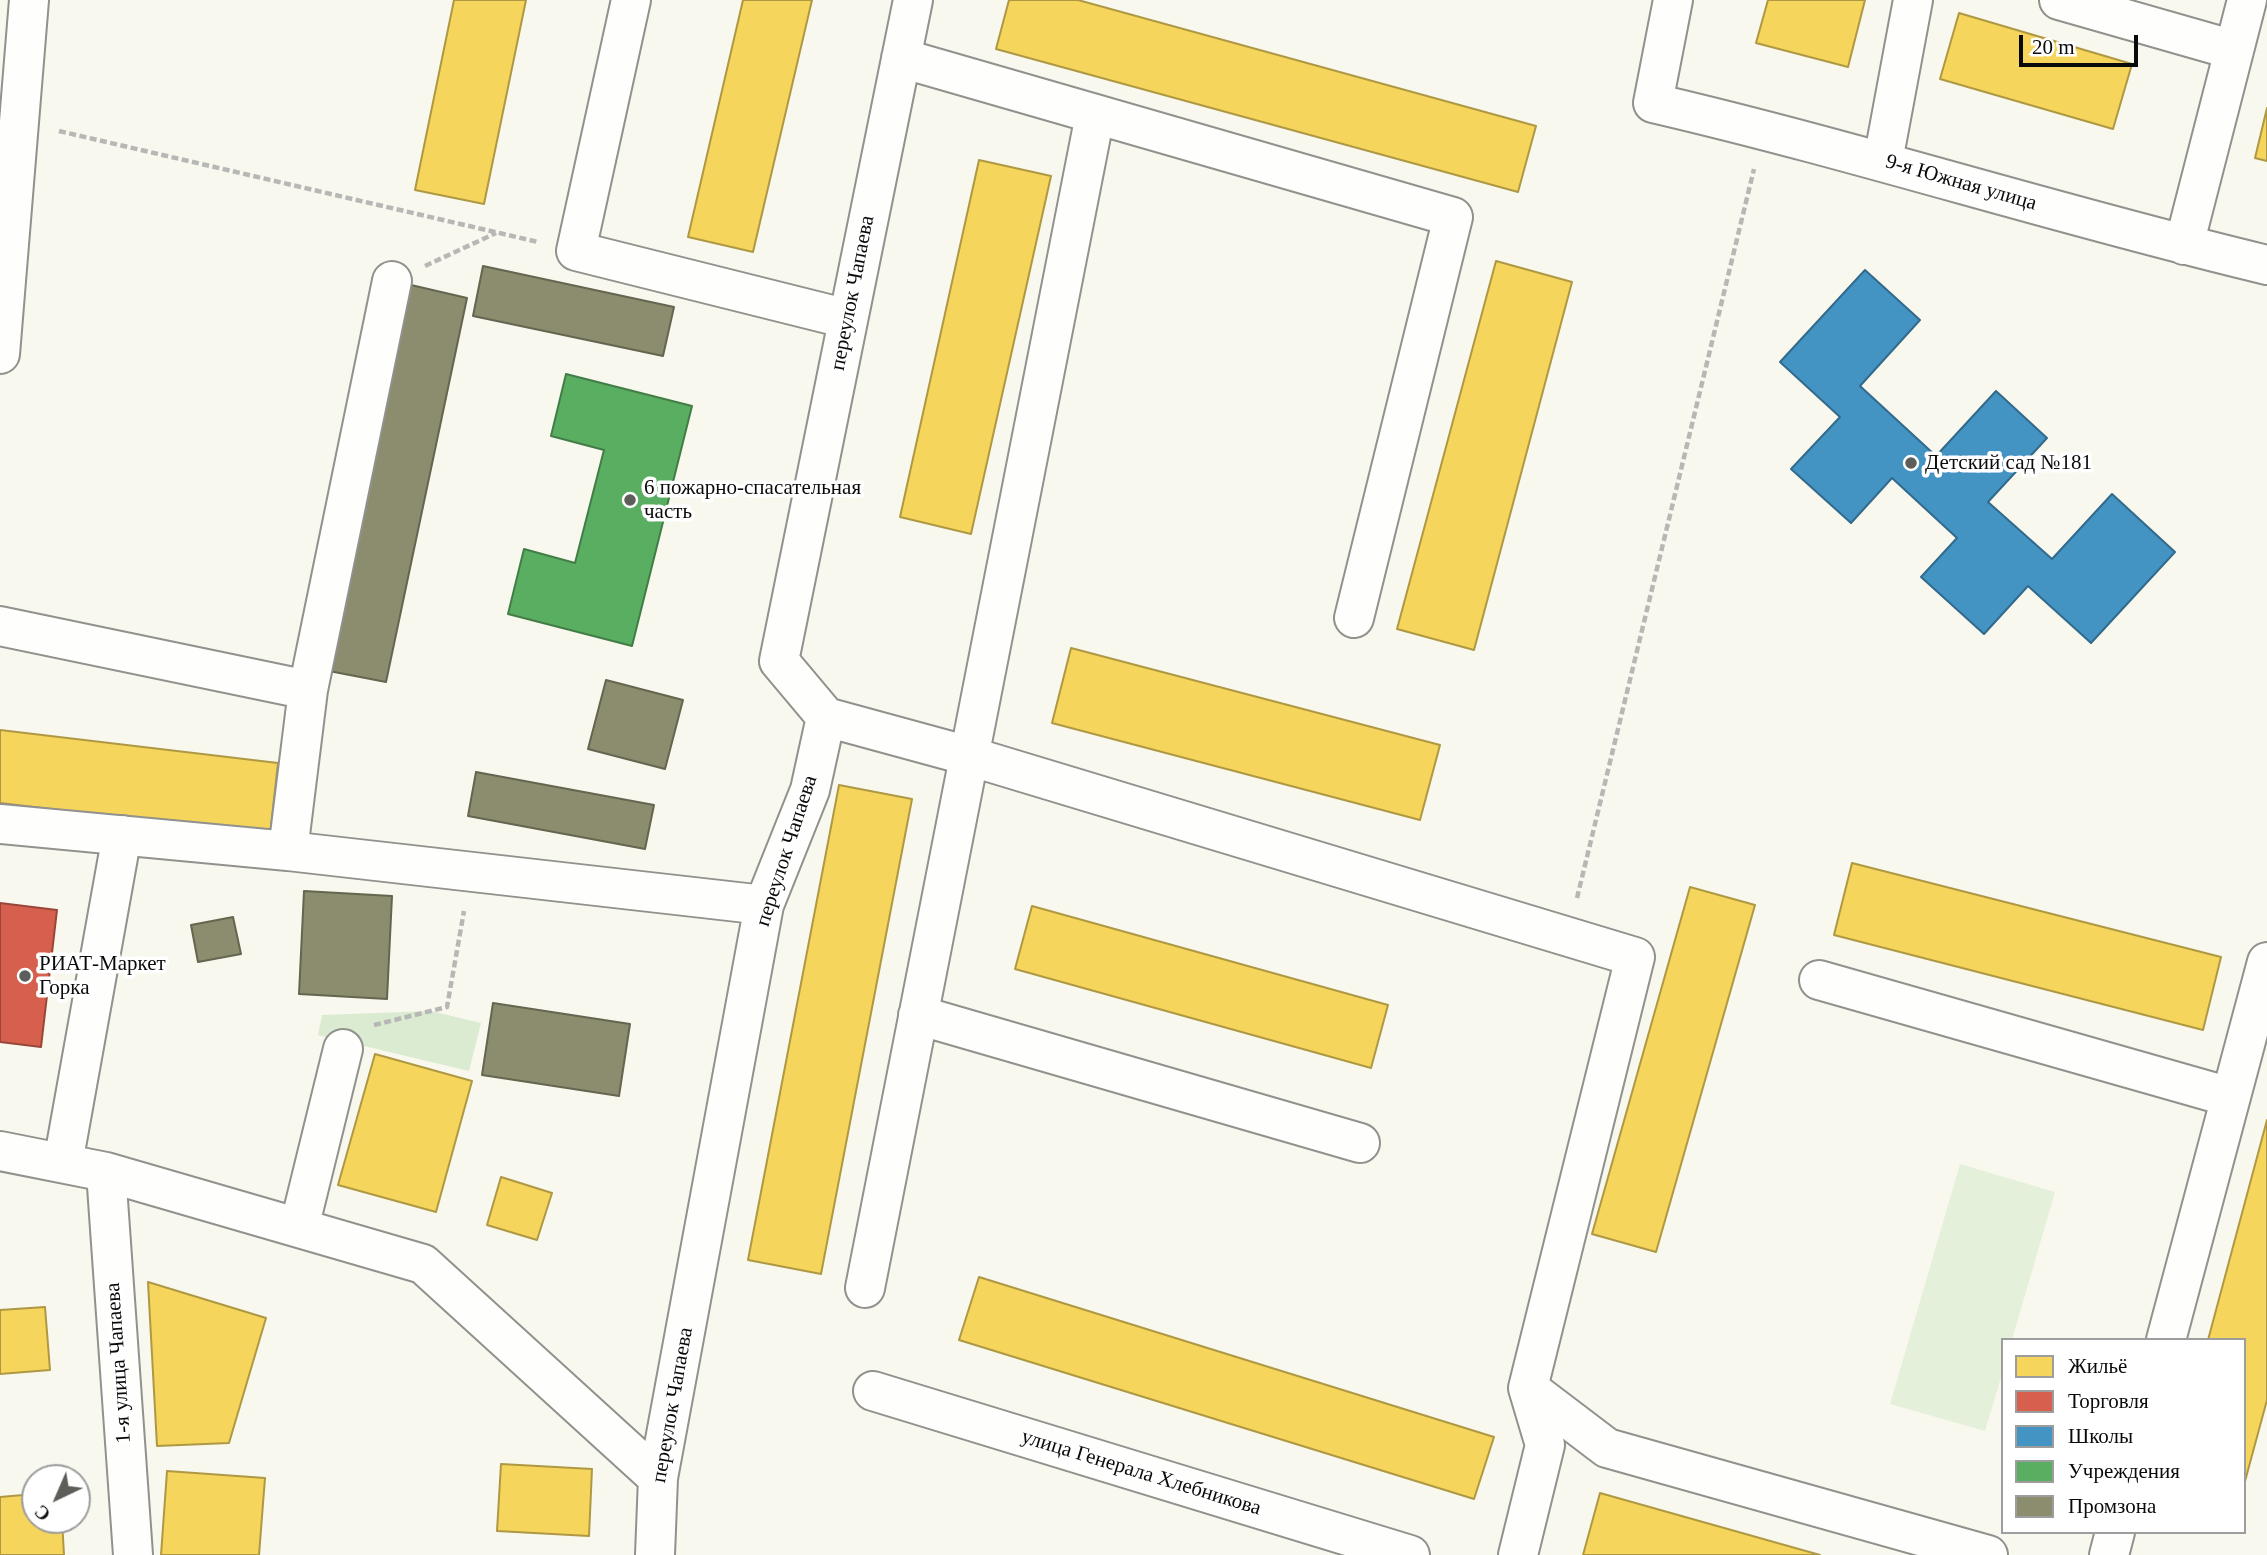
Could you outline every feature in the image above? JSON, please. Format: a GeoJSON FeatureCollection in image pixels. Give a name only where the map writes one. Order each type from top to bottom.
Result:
{"type":"FeatureCollection","features":[{"type":"Feature","properties":{"kind":"street"},"geometry":{"type":"LineString","coordinates":[[0,354],[29,0]]}},
{"type":"Feature","properties":{"kind":"street"},"geometry":{"type":"LineString","coordinates":[[631,0],[576,251],[848,319]]}},
{"type":"Feature","properties":{"kind":"street","name":"переулок Чапаева"},"geometry":{"type":"LineString","coordinates":[[655,1555],[658,1478],[764,905],[810,790],[826,718],[779,661],[913,0]]}},
{"type":"Feature","properties":{"kind":"street","name":"9-я Южная улица"},"geometry":{"type":"LineString","coordinates":[[1673,0],[1653,103],[1764,129],[2184,245],[2267,265]]}},
{"type":"Feature","properties":{"kind":"street"},"geometry":{"type":"LineString","coordinates":[[1883,161],[1913,0]]}},
{"type":"Feature","properties":{"kind":"street"},"geometry":{"type":"LineString","coordinates":[[2059,0],[2234,50]]}},
{"type":"Feature","properties":{"kind":"street"},"geometry":{"type":"LineString","coordinates":[[2184,245],[2247,0]]}},
{"type":"Feature","properties":{"kind":"street"},"geometry":{"type":"LineString","coordinates":[[901,58],[1453,217],[1353,618]]}},
{"type":"Feature","properties":{"kind":"street"},"geometry":{"type":"LineString","coordinates":[[865,1288],[1095,115]]}},
{"type":"Feature","properties":{"kind":"street"},"geometry":{"type":"LineString","coordinates":[[288,850],[308,690],[392,281]]}},
{"type":"Feature","properties":{"kind":"street"},"geometry":{"type":"LineString","coordinates":[[0,626],[308,690]]}},
{"type":"Feature","properties":{"kind":"street"},"geometry":{"type":"LineString","coordinates":[[826,718],[969,756],[1635,957],[1528,1388],[1545,1445],[1518,1555]]}},
{"type":"Feature","properties":{"kind":"street"},"geometry":{"type":"LineString","coordinates":[[0,824],[288,850],[764,905]]}},
{"type":"Feature","properties":{"kind":"street"},"geometry":{"type":"LineString","coordinates":[[63,1163],[122,835]]}},
{"type":"Feature","properties":{"kind":"street"},"geometry":{"type":"LineString","coordinates":[[2167,1338],[2267,962]]}},
{"type":"Feature","properties":{"kind":"street"},"geometry":{"type":"LineString","coordinates":[[1819,980],[2230,1097]]}},
{"type":"Feature","properties":{"kind":"street"},"geometry":{"type":"LineString","coordinates":[[918,1015],[1360,1143]]}},
{"type":"Feature","properties":{"kind":"street"},"geometry":{"type":"LineString","coordinates":[[299,1228],[343,1049]]}},
{"type":"Feature","properties":{"kind":"street"},"geometry":{"type":"LineString","coordinates":[[0,1151],[106,1172],[423,1264],[658,1478]]}},
{"type":"Feature","properties":{"kind":"street","name":"1-я улица Чапаева"},"geometry":{"type":"LineString","coordinates":[[106,1172],[133,1555]]}},
{"type":"Feature","properties":{"kind":"street"},"geometry":{"type":"LineString","coordinates":[[1528,1388],[1607,1448],[1988,1555]]}},
{"type":"Feature","properties":{"kind":"street","name":"улица Генерала Хлебникова"},"geometry":{"type":"LineString","coordinates":[[873,1391],[1410,1555]]}},
{"type":"Feature","properties":{"kind":"street"},"geometry":{"type":"LineString","coordinates":[[2109,1555],[2114,1534]]}},
{"type":"Feature","properties":{"kind":"path"},"geometry":{"type":"LineString","coordinates":[[19,122],[576,251]]}},
{"type":"Feature","properties":{"kind":"path"},"geometry":{"type":"LineString","coordinates":[[1568,937],[1764,129]]}},
{"type":"Feature","properties":{"kind":"path"},"geometry":{"type":"LineString","coordinates":[[392,281],[496,233]]}},
{"type":"Feature","properties":{"kind":"path"},"geometry":{"type":"LineString","coordinates":[[343,1049],[358,1029],[447,1007],[471,872]]}},
{"type":"Feature","properties":{"kind":"green space"},"geometry":{"type":"Polygon","coordinates":[[[431,1011],[481,1023],[469,1071],[318,1035],[322,1015],[431,1011]]]}},
{"type":"Feature","properties":{"kind":"green space"},"geometry":{"type":"Polygon","coordinates":[[[1960,1164],[2055,1192],[2013,1338],[2001,1338],[2001,1378],[1985,1431],[1890,1404],[1960,1164]]]}},
{"type":"Feature","properties":{"kind":"building: Жильё"},"geometry":{"type":"Polygon","coordinates":[[[454,0],[526,0],[484,204],[415,190],[454,0]]]}},
{"type":"Feature","properties":{"kind":"building: Жильё"},"geometry":{"type":"Polygon","coordinates":[[[743,0],[812,0],[753,252],[688,237],[743,0]]]}},
{"type":"Feature","properties":{"kind":"building: Жильё"},"geometry":{"type":"Polygon","coordinates":[[[1009,0],[1078,0],[1536,126],[1518,192],[996,49],[1009,0]]]}},
{"type":"Feature","properties":{"kind":"building: Жильё"},"geometry":{"type":"Polygon","coordinates":[[[1768,0],[1865,0],[1848,67],[1756,43],[1768,0]]]}},
{"type":"Feature","properties":{"kind":"building: Жильё"},"geometry":{"type":"Polygon","coordinates":[[[1959,13],[2132,64],[2113,129],[1940,79],[1959,13]]]}},
{"type":"Feature","properties":{"kind":"building: Жильё"},"geometry":{"type":"Polygon","coordinates":[[[2267,108],[2267,161],[2255,158],[2267,108]]]}},
{"type":"Feature","properties":{"kind":"building: Жильё"},"geometry":{"type":"Polygon","coordinates":[[[979,160],[1051,176],[971,534],[900,517],[979,160]]]}},
{"type":"Feature","properties":{"kind":"building: Жильё"},"geometry":{"type":"Polygon","coordinates":[[[1496,261],[1572,282],[1474,650],[1397,629],[1496,261]]]}},
{"type":"Feature","properties":{"kind":"building: Жильё"},"geometry":{"type":"Polygon","coordinates":[[[1071,648],[1440,745],[1420,820],[1052,723],[1071,648]]]}},
{"type":"Feature","properties":{"kind":"building: Жильё"},"geometry":{"type":"Polygon","coordinates":[[[0,730],[278,763],[270,835],[0,803],[0,730]]]}},
{"type":"Feature","properties":{"kind":"building: Жильё"},"geometry":{"type":"Polygon","coordinates":[[[839,785],[912,799],[821,1274],[748,1260],[839,785]]]}},
{"type":"Feature","properties":{"kind":"building: Жильё"},"geometry":{"type":"Polygon","coordinates":[[[1852,863],[2221,957],[2203,1030],[1834,935],[1852,863]]]}},
{"type":"Feature","properties":{"kind":"building: Жильё"},"geometry":{"type":"Polygon","coordinates":[[[1690,887],[1755,905],[1656,1252],[1592,1234],[1690,887]]]}},
{"type":"Feature","properties":{"kind":"building: Жильё"},"geometry":{"type":"Polygon","coordinates":[[[1032,906],[1388,1005],[1371,1068],[1015,969],[1032,906]]]}},
{"type":"Feature","properties":{"kind":"building: Жильё"},"geometry":{"type":"Polygon","coordinates":[[[375,1054],[472,1081],[436,1212],[338,1185],[375,1054]]]}},
{"type":"Feature","properties":{"kind":"building: Жильё"},"geometry":{"type":"Polygon","coordinates":[[[2267,1120],[2267,1400],[2246,1478],[2246,1338],[2209,1338],[2267,1120]]]}},
{"type":"Feature","properties":{"kind":"building: Жильё"},"geometry":{"type":"Polygon","coordinates":[[[501,1177],[552,1193],[537,1240],[487,1225],[501,1177]]]}},
{"type":"Feature","properties":{"kind":"building: Жильё"},"geometry":{"type":"Polygon","coordinates":[[[979,1277],[1494,1437],[1474,1499],[959,1340],[979,1277]]]}},
{"type":"Feature","properties":{"kind":"building: Жильё"},"geometry":{"type":"Polygon","coordinates":[[[148,1282],[266,1318],[229,1443],[157,1446],[148,1282]]]}},
{"type":"Feature","properties":{"kind":"building: Жильё"},"geometry":{"type":"Polygon","coordinates":[[[45,1307],[50,1370],[0,1374],[0,1310],[45,1307]]]}},
{"type":"Feature","properties":{"kind":"building: Жильё"},"geometry":{"type":"Polygon","coordinates":[[[501,1464],[592,1469],[589,1536],[497,1531],[501,1464]]]}},
{"type":"Feature","properties":{"kind":"building: Жильё"},"geometry":{"type":"Polygon","coordinates":[[[167,1471],[265,1478],[259,1555],[161,1555],[167,1471]]]}},
{"type":"Feature","properties":{"kind":"building: Жильё"},"geometry":{"type":"Polygon","coordinates":[[[1600,1493],[1820,1555],[1583,1555],[1600,1493]]]}},
{"type":"Feature","properties":{"kind":"building: Жильё"},"geometry":{"type":"Polygon","coordinates":[[[21,1495],[21,1534],[63,1534],[64,1555],[0,1555],[0,1497],[21,1495]]]}},
{"type":"Feature","properties":{"kind":"building: Торговля","name":"РИАТ-Маркет Горка"},"geometry":{"type":"Polygon","coordinates":[[[0,903],[57,910],[41,1047],[0,1042],[0,903]]]}},
{"type":"Feature","properties":{"kind":"building: Школы","name":"Детский сад №181"},"geometry":{"type":"Polygon","coordinates":[[[1865,270],[1920,320],[1860,386],[1936,456],[1996,391],[2047,438],[1988,502],[2052,559],[2112,494],[2175,552],[2091,643],[2028,586],[1984,634],[1921,577],[1957,538],[1892,478],[1851,523],[1791,469],[1840,417],[1780,362],[1865,270]]]}},
{"type":"Feature","properties":{"kind":"building: Учреждения","name":"6 пожарно-спасательная часть"},"geometry":{"type":"Polygon","coordinates":[[[566,374],[692,406],[632,646],[508,614],[524,549],[575,563],[604,450],[551,436],[566,374]]]}},
{"type":"Feature","properties":{"kind":"building: Промзона"},"geometry":{"type":"Polygon","coordinates":[[[483,266],[674,307],[663,356],[473,316],[483,266]]]}},
{"type":"Feature","properties":{"kind":"building: Промзона"},"geometry":{"type":"Polygon","coordinates":[[[411,285],[467,298],[386,682],[329,671],[411,285]]]}},
{"type":"Feature","properties":{"kind":"building: Промзона"},"geometry":{"type":"Polygon","coordinates":[[[606,680],[683,700],[665,769],[588,749],[606,680]]]}},
{"type":"Feature","properties":{"kind":"building: Промзона"},"geometry":{"type":"Polygon","coordinates":[[[476,772],[654,805],[645,849],[468,816],[476,772]]]}},
{"type":"Feature","properties":{"kind":"building: Промзона"},"geometry":{"type":"Polygon","coordinates":[[[304,891],[392,896],[387,999],[299,994],[304,891]]]}},
{"type":"Feature","properties":{"kind":"building: Промзона"},"geometry":{"type":"Polygon","coordinates":[[[233,917],[241,954],[198,962],[191,925],[233,917]]]}},
{"type":"Feature","properties":{"kind":"building: Промзона"},"geometry":{"type":"Polygon","coordinates":[[[493,1003],[630,1024],[619,1096],[482,1075],[493,1003]]]}},
{"type":"Feature","properties":{"kind":"place","name":"Детский сад №181"},"geometry":{"type":"Point","coordinates":[1911,463]}},
{"type":"Feature","properties":{"kind":"place","name":"6 пожарно-спасательная часть"},"geometry":{"type":"Point","coordinates":[630,500]}},
{"type":"Feature","properties":{"kind":"place","name":"РИАТ-Маркет Горка"},"geometry":{"type":"Point","coordinates":[25,976]}}]}
